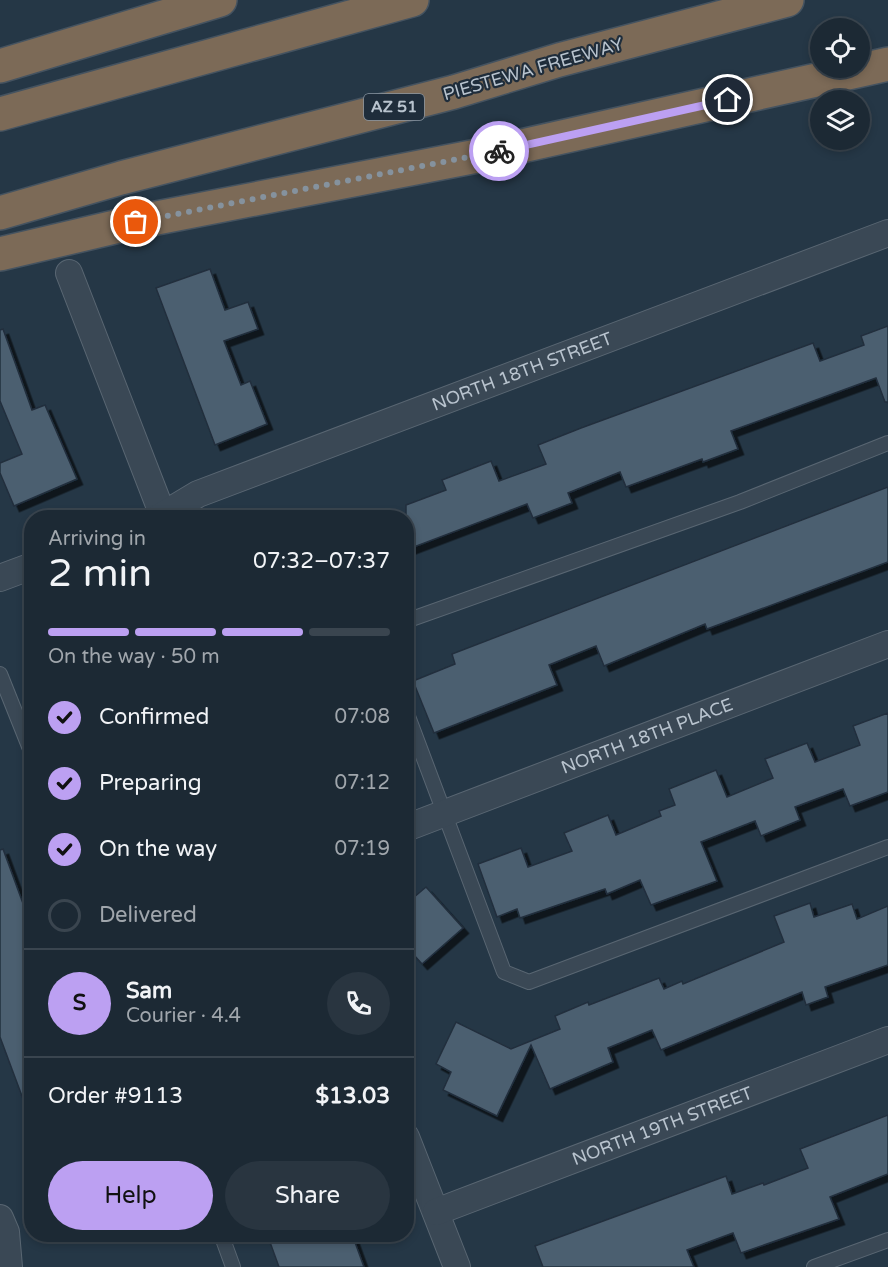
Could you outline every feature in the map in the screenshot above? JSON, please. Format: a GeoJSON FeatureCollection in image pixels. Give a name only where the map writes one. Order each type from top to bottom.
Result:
{"type":"FeatureCollection","features":[{"type":"Feature","properties":{"kind":"highway"},"geometry":{"type":"LineString","coordinates":[[0,66],[219,0]]}},
{"type":"Feature","properties":{"kind":"highway"},"geometry":{"type":"LineString","coordinates":[[0,114],[412,0]]}},
{"type":"Feature","properties":{"kind":"highway","name":"PIESTEWA FREEWAY"},"geometry":{"type":"LineString","coordinates":[[0,213],[122,177],[454,92],[559,60],[787,0]]}},
{"type":"Feature","properties":{"kind":"highway"},"geometry":{"type":"LineString","coordinates":[[0,254],[136,222],[477,156],[888,64]]}},
{"type":"Feature","properties":{"kind":"street","name":"NORTH 18TH STREET"},"geometry":{"type":"LineString","coordinates":[[173,510],[198,494],[888,233]]}},
{"type":"Feature","properties":{"kind":"street"},"geometry":{"type":"LineString","coordinates":[[69,273],[159,510]]}},
{"type":"Feature","properties":{"kind":"street"},"geometry":{"type":"LineString","coordinates":[[0,576],[24,568]]}},
{"type":"Feature","properties":{"kind":"street","name":"NORTH 18TH PLACE"},"geometry":{"type":"LineString","coordinates":[[414,825],[888,644]]}},
{"type":"Feature","properties":{"kind":"street","name":"NORTH 19TH STREET"},"geometry":{"type":"LineString","coordinates":[[436,1212],[888,1040]]}},
{"type":"Feature","properties":{"kind":"street"},"geometry":{"type":"LineString","coordinates":[[414,1157],[457,1267]]}},
{"type":"Feature","properties":{"kind":"street"},"geometry":{"type":"LineString","coordinates":[[0,1218],[6,1232],[9,1267]]}},
{"type":"Feature","properties":{"kind":"lane"},"geometry":{"type":"LineString","coordinates":[[414,618],[740,502],[888,443]]}},
{"type":"Feature","properties":{"kind":"lane"},"geometry":{"type":"LineString","coordinates":[[0,674],[24,734]]}},
{"type":"Feature","properties":{"kind":"lane"},"geometry":{"type":"LineString","coordinates":[[414,732],[504,972],[529,982],[888,847]]}},
{"type":"Feature","properties":{"kind":"lane"},"geometry":{"type":"LineString","coordinates":[[814,1267],[888,1240]]}},
{"type":"Feature","properties":{"kind":"lane"},"geometry":{"type":"LineString","coordinates":[[224,1242],[233,1267]]}},
{"type":"Feature","properties":{"kind":"building"},"geometry":{"type":"Polygon","coordinates":[[[210,269],[225,310],[248,302],[258,329],[224,341],[241,385],[250,381],[267,424],[215,445],[156,288],[210,269]]]}},
{"type":"Feature","properties":{"kind":"building"},"geometry":{"type":"Polygon","coordinates":[[[888,326],[888,402],[885,402],[876,378],[731,431],[738,449],[703,462],[702,459],[626,487],[620,472],[568,493],[572,503],[533,518],[527,504],[414,547],[414,510],[406,510],[406,505],[446,490],[442,480],[491,461],[499,481],[546,464],[538,445],[813,343],[820,361],[864,345],[861,336],[888,326]]]}},
{"type":"Feature","properties":{"kind":"building"},"geometry":{"type":"Polygon","coordinates":[[[3,329],[32,410],[45,405],[77,479],[14,506],[0,473],[0,463],[22,454],[0,401],[0,330],[3,329]]]}},
{"type":"Feature","properties":{"kind":"building"},"geometry":{"type":"Polygon","coordinates":[[[888,487],[888,562],[707,629],[705,624],[604,666],[596,646],[549,665],[557,685],[434,733],[414,681],[455,664],[452,654],[888,487]]]}},
{"type":"Feature","properties":{"kind":"building"},"geometry":{"type":"Polygon","coordinates":[[[888,713],[888,792],[850,806],[843,789],[795,807],[800,820],[761,836],[755,821],[701,842],[717,881],[651,905],[640,880],[607,894],[605,889],[520,918],[517,909],[497,917],[478,864],[521,848],[528,867],[572,851],[564,833],[608,815],[616,835],[661,816],[659,811],[675,805],[669,789],[716,770],[727,797],[773,778],[765,759],[807,743],[815,762],[860,745],[853,726],[888,713]]]}},
{"type":"Feature","properties":{"kind":"building"},"geometry":{"type":"Polygon","coordinates":[[[3,849],[24,906],[24,1102],[0,1037],[0,850],[3,849]]]}},
{"type":"Feature","properties":{"kind":"building"},"geometry":{"type":"Polygon","coordinates":[[[426,887],[463,928],[422,964],[414,955],[414,897],[426,887]]]}},
{"type":"Feature","properties":{"kind":"building"},"geometry":{"type":"Polygon","coordinates":[[[810,903],[814,917],[852,904],[857,919],[888,906],[888,965],[825,987],[828,997],[806,1005],[802,992],[661,1050],[652,1030],[608,1048],[613,1062],[550,1089],[531,1045],[497,1116],[443,1090],[451,1072],[436,1064],[456,1022],[511,1049],[560,1029],[555,1016],[588,1002],[589,1005],[659,978],[664,989],[682,981],[683,984],[784,942],[774,916],[810,903]]]}},
{"type":"Feature","properties":{"kind":"building"},"geometry":{"type":"Polygon","coordinates":[[[888,1115],[888,1174],[830,1197],[839,1219],[741,1253],[733,1233],[687,1250],[694,1267],[543,1267],[535,1246],[726,1176],[732,1194],[763,1183],[764,1185],[808,1168],[800,1149],[888,1115]]]}},
{"type":"Feature","properties":{"kind":"building"},"geometry":{"type":"Polygon","coordinates":[[[270,1242],[355,1242],[364,1267],[279,1267],[270,1242]]]}},
{"type":"Feature","properties":{"kind":"way so far"},"geometry":{"type":"LineString","coordinates":[[136,222],[499,151]]}},
{"type":"Feature","properties":{"kind":"route"},"geometry":{"type":"LineString","coordinates":[[499,151],[728,100]]}}]}
